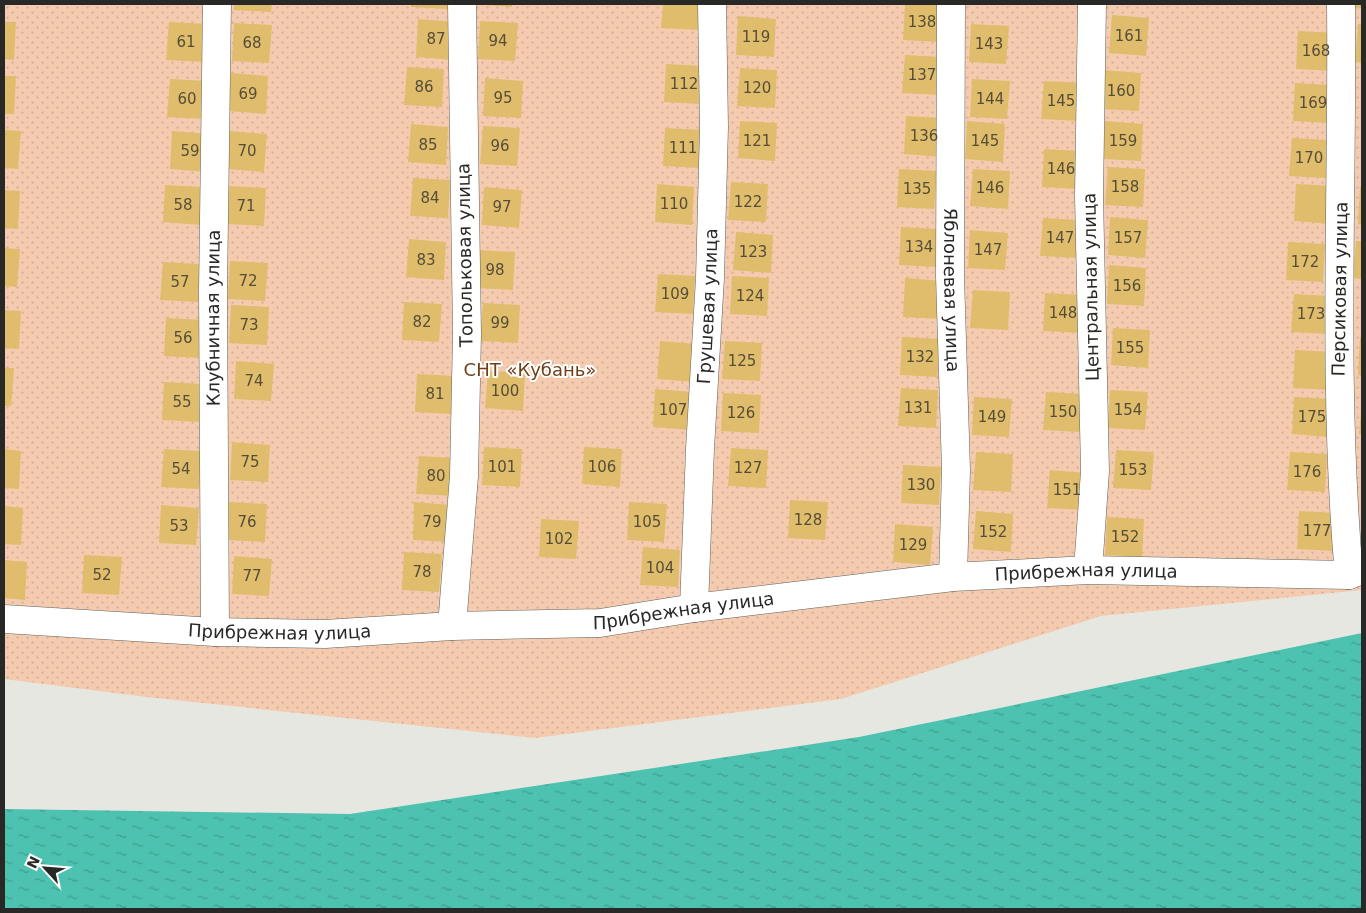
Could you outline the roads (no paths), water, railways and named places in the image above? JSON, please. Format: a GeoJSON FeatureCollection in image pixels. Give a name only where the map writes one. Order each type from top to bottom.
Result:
{"type":"FeatureCollection","features":[{"type":"Feature","properties":{"kind":"street","name":"Клубничная улица"},"geometry":{"type":"LineString","coordinates":[[215,632],[213,291],[217,4]]}},
{"type":"Feature","properties":{"kind":"street","name":"Топольковая улица"},"geometry":{"type":"LineString","coordinates":[[452,626],[464,476],[467,334],[462,4]]}},
{"type":"Feature","properties":{"kind":"street","name":"Грушевая улица"},"geometry":{"type":"LineString","coordinates":[[694,608],[700,448],[710,278],[714,128],[712,4]]}},
{"type":"Feature","properties":{"kind":"street","name":"Яблоневая улица"},"geometry":{"type":"LineString","coordinates":[[951,4],[950,276],[956,470],[954,577]]}},
{"type":"Feature","properties":{"kind":"street","name":"Центральная улица"},"geometry":{"type":"LineString","coordinates":[[1088,570],[1095,471],[1089,196],[1092,4]]}},
{"type":"Feature","properties":{"kind":"street","name":"Персиковая улица"},"geometry":{"type":"LineString","coordinates":[[1341,4],[1340,407],[1343,509],[1356,572]]}},
{"type":"Feature","properties":{"kind":"street","name":"Прибрежная улица"},"geometry":{"type":"LineString","coordinates":[[4,619],[215,632],[325,634],[452,626],[600,623],[694,608],[954,577],[1088,570],[1356,572]]}},
{"type":"Feature","properties":{"kind":"water"},"geometry":{"type":"Polygon","coordinates":[[[1362,633],[1362,909],[4,909],[4,809],[350,814],[859,737],[1362,633]]]}},
{"type":"Feature","properties":{"kind":"park label","name":"СНТ «Кубань»"},"geometry":{"type":"Point","coordinates":[530,370]}}]}
